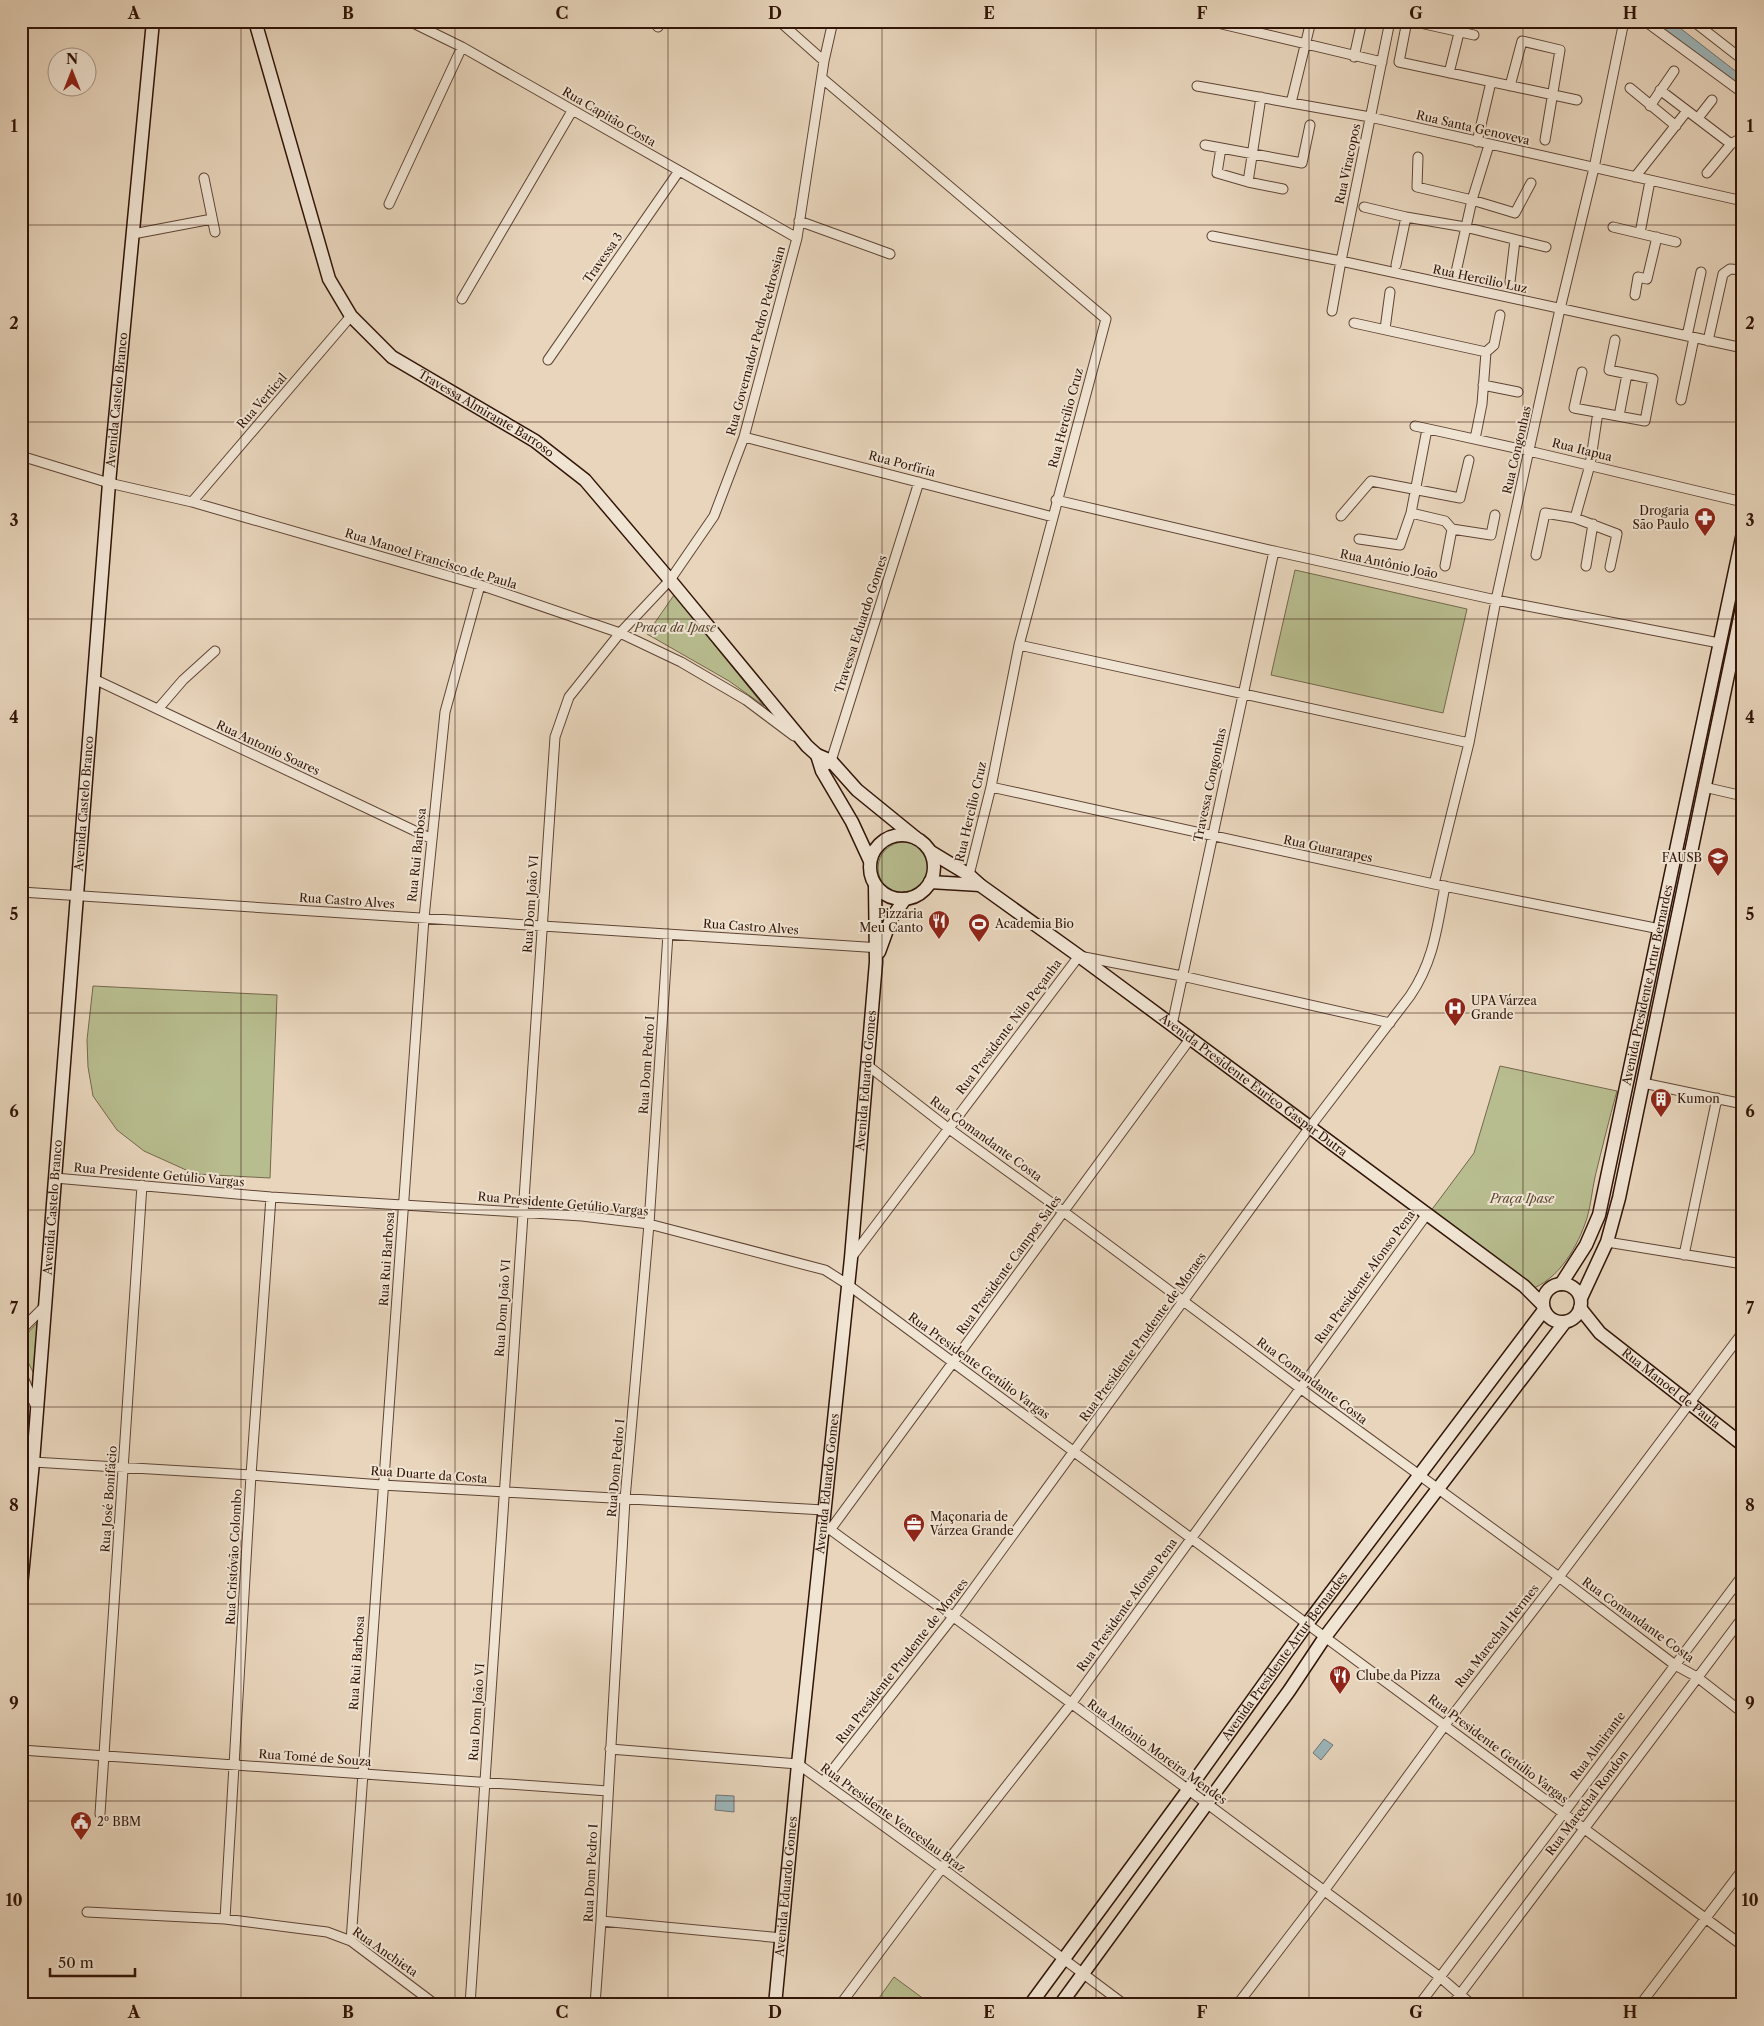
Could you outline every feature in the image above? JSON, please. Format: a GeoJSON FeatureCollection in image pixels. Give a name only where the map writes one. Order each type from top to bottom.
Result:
{"type":"FeatureCollection","features":[{"type":"Feature","properties":{"kind":"street","name":"Avenida Castelo Branco"},"geometry":{"type":"LineString","coordinates":[[21,1586],[33,1462],[109,483],[153,21]]}},
{"type":"Feature","properties":{"kind":"street","name":"Travessa Almirante Barroso"},"geometry":{"type":"LineString","coordinates":[[255,21],[328,279],[351,316],[392,357],[535,441],[585,480],[807,746],[826,766]]}},
{"type":"Feature","properties":{"kind":"street"},"geometry":{"type":"LineString","coordinates":[[779,21],[824,60]]}},
{"type":"Feature","properties":{"kind":"street","name":"Rua Governador Pedro Pedrossian"},"geometry":{"type":"LineString","coordinates":[[620,633],[670,580],[714,516],[744,437],[797,238],[823,79],[824,60],[833,21]]}},
{"type":"Feature","properties":{"kind":"street"},"geometry":{"type":"LineString","coordinates":[[1209,21],[1354,57],[1382,62]]}},
{"type":"Feature","properties":{"kind":"street"},"geometry":{"type":"LineString","coordinates":[[1291,102],[1310,21]]}},
{"type":"Feature","properties":{"kind":"street"},"geometry":{"type":"LineString","coordinates":[[1354,57],[1362,21]]}},
{"type":"Feature","properties":{"kind":"street","name":"Rua Viracopos"},"geometry":{"type":"LineString","coordinates":[[1332,311],[1390,21]]}},
{"type":"Feature","properties":{"kind":"street"},"geometry":{"type":"LineString","coordinates":[[1408,21],[1399,62],[1577,100]]}},
{"type":"Feature","properties":{"kind":"street"},"geometry":{"type":"LineString","coordinates":[[1411,21],[1441,25],[1459,33],[1474,35]]}},
{"type":"Feature","properties":{"kind":"street","name":"Rua Congonhas"},"geometry":{"type":"LineString","coordinates":[[1434,884],[1469,743],[1496,600],[1560,309],[1594,168],[1624,21]]}},
{"type":"Feature","properties":{"kind":"street"},"geometry":{"type":"LineString","coordinates":[[1645,21],[1743,94]]}},
{"type":"Feature","properties":{"kind":"street"},"geometry":{"type":"LineString","coordinates":[[1693,21],[1743,60]]}},
{"type":"Feature","properties":{"kind":"street","name":"Rua Capitão Costa"},"geometry":{"type":"LineString","coordinates":[[413,22],[462,47],[797,238]]}},
{"type":"Feature","properties":{"kind":"street"},"geometry":{"type":"LineString","coordinates":[[1449,73],[1459,33]]}},
{"type":"Feature","properties":{"kind":"street"},"geometry":{"type":"LineString","coordinates":[[1510,86],[1522,40],[1560,50],[1545,140]]}},
{"type":"Feature","properties":{"kind":"street"},"geometry":{"type":"LineString","coordinates":[[389,204],[462,47]]}},
{"type":"Feature","properties":{"kind":"street"},"geometry":{"type":"LineString","coordinates":[[1650,106],[1674,71]]}},
{"type":"Feature","properties":{"kind":"street","name":"Rua Hercílio Cruz"},"geometry":{"type":"LineString","coordinates":[[823,79],[1106,319],[1056,500],[1019,645],[972,882]]}},
{"type":"Feature","properties":{"kind":"street"},"geometry":{"type":"LineString","coordinates":[[1477,142],[1491,82]]}},
{"type":"Feature","properties":{"kind":"street","name":"Rua Santa Genoveva"},"geometry":{"type":"LineString","coordinates":[[1197,86],[1370,117],[1743,201]]}},
{"type":"Feature","properties":{"kind":"street"},"geometry":{"type":"LineString","coordinates":[[1630,88],[1676,126]]}},
{"type":"Feature","properties":{"kind":"street"},"geometry":{"type":"LineString","coordinates":[[1660,90],[1730,144]]}},
{"type":"Feature","properties":{"kind":"street"},"geometry":{"type":"LineString","coordinates":[[1248,182],[1261,97]]}},
{"type":"Feature","properties":{"kind":"street"},"geometry":{"type":"LineString","coordinates":[[1698,118],[1712,100]]}},
{"type":"Feature","properties":{"kind":"street"},"geometry":{"type":"LineString","coordinates":[[462,299],[572,111]]}},
{"type":"Feature","properties":{"kind":"street"},"geometry":{"type":"LineString","coordinates":[[1635,177],[1687,112]]}},
{"type":"Feature","properties":{"kind":"street"},"geometry":{"type":"LineString","coordinates":[[1205,144],[1302,163],[1310,125]]}},
{"type":"Feature","properties":{"kind":"street"},"geometry":{"type":"LineString","coordinates":[[1707,173],[1730,144],[1743,137]]}},
{"type":"Feature","properties":{"kind":"street"},"geometry":{"type":"LineString","coordinates":[[1456,272],[1472,200],[1489,145]]}},
{"type":"Feature","properties":{"kind":"street"},"geometry":{"type":"LineString","coordinates":[[1222,148],[1217,173],[1283,189]]}},
{"type":"Feature","properties":{"kind":"street"},"geometry":{"type":"LineString","coordinates":[[1418,157],[1416,187],[1472,200],[1515,213],[1531,183]]}},
{"type":"Feature","properties":{"kind":"street","name":"Travessa 3"},"geometry":{"type":"LineString","coordinates":[[548,360],[679,171]]}},
{"type":"Feature","properties":{"kind":"street"},"geometry":{"type":"LineString","coordinates":[[204,178],[214,232]]}},
{"type":"Feature","properties":{"kind":"street"},"geometry":{"type":"LineString","coordinates":[[1640,232],[1650,181]]}},
{"type":"Feature","properties":{"kind":"street"},"geometry":{"type":"LineString","coordinates":[[1364,207],[1406,217],[1465,227],[1546,247]]}},
{"type":"Feature","properties":{"kind":"street"},"geometry":{"type":"LineString","coordinates":[[1396,265],[1406,217]]}},
{"type":"Feature","properties":{"kind":"street"},"geometry":{"type":"LineString","coordinates":[[133,234],[212,218]]}},
{"type":"Feature","properties":{"kind":"street"},"geometry":{"type":"LineString","coordinates":[[799,221],[890,254]]}},
{"type":"Feature","properties":{"kind":"street"},"geometry":{"type":"LineString","coordinates":[[1613,227],[1676,242]]}},
{"type":"Feature","properties":{"kind":"street","name":"Rua Hercilio Luz"},"geometry":{"type":"LineString","coordinates":[[1212,236],[1341,261],[1743,348]]}},
{"type":"Feature","properties":{"kind":"street"},"geometry":{"type":"LineString","coordinates":[[1635,295],[1638,277],[1647,279],[1657,237]]}},
{"type":"Feature","properties":{"kind":"street"},"geometry":{"type":"LineString","coordinates":[[1510,282],[1515,240]]}},
{"type":"Feature","properties":{"kind":"street"},"geometry":{"type":"LineString","coordinates":[[1708,341],[1724,274],[1730,269],[1743,270]]}},
{"type":"Feature","properties":{"kind":"street"},"geometry":{"type":"LineString","coordinates":[[1681,400],[1701,272]]}},
{"type":"Feature","properties":{"kind":"street"},"geometry":{"type":"LineString","coordinates":[[1385,329],[1390,292]]}},
{"type":"Feature","properties":{"kind":"street"},"geometry":{"type":"LineString","coordinates":[[1475,439],[1482,404],[1486,352],[1494,345],[1500,315]]}},
{"type":"Feature","properties":{"kind":"street","name":"Rua Vertical"},"geometry":{"type":"LineString","coordinates":[[192,502],[351,316]]}},
{"type":"Feature","properties":{"kind":"street"},"geometry":{"type":"LineString","coordinates":[[1354,324],[1385,329],[1486,352]]}},
{"type":"Feature","properties":{"kind":"street"},"geometry":{"type":"LineString","coordinates":[[1582,372],[1574,408],[1645,421],[1653,379],[1609,370],[1615,340]]}},
{"type":"Feature","properties":{"kind":"street"},"geometry":{"type":"LineString","coordinates":[[1619,416],[1627,374]]}},
{"type":"Feature","properties":{"kind":"street"},"geometry":{"type":"LineString","coordinates":[[1483,385],[1518,392]]}},
{"type":"Feature","properties":{"kind":"street"},"geometry":{"type":"LineString","coordinates":[[1575,518],[1590,465],[1598,412]]}},
{"type":"Feature","properties":{"kind":"street","name":"Rua Itapua"},"geometry":{"type":"LineString","coordinates":[[1414,426],[1529,450],[1743,502]]}},
{"type":"Feature","properties":{"kind":"street"},"geometry":{"type":"LineString","coordinates":[[1359,539],[1400,545],[1411,513],[1427,429]]}},
{"type":"Feature","properties":{"kind":"street","name":"Rua Porfíria"},"geometry":{"type":"LineString","coordinates":[[744,437],[1053,517]]}},
{"type":"Feature","properties":{"kind":"street","name":"Rua Manoel Francisco de Paula"},"geometry":{"type":"LineString","coordinates":[[21,456],[109,483],[192,502],[480,585],[620,633],[681,662],[746,700],[807,746]]}},
{"type":"Feature","properties":{"kind":"street"},"geometry":{"type":"LineString","coordinates":[[1341,516],[1372,481],[1460,498],[1469,460]]}},
{"type":"Feature","properties":{"kind":"street","name":"Travessa Eduardo Gomes"},"geometry":{"type":"LineString","coordinates":[[826,766],[919,482]]}},
{"type":"Feature","properties":{"kind":"street","name":"Rua Antônio João"},"geometry":{"type":"LineString","coordinates":[[1056,500],[1496,600],[1719,643]]}},
{"type":"Feature","properties":{"kind":"street"},"geometry":{"type":"LineString","coordinates":[[1411,513],[1445,520],[1452,529],[1490,535],[1495,515]]}},
{"type":"Feature","properties":{"kind":"street"},"geometry":{"type":"LineString","coordinates":[[1536,556],[1545,513],[1575,518],[1616,534],[1610,567]]}},
{"type":"Feature","properties":{"kind":"street"},"geometry":{"type":"LineString","coordinates":[[1586,566],[1593,524]]}},
{"type":"Feature","properties":{"kind":"street"},"geometry":{"type":"LineString","coordinates":[[1445,566],[1452,529]]}},
{"type":"Feature","properties":{"kind":"street","name":"Avenida Presidente Artur Bernardes"},"geometry":{"type":"LineString","coordinates":[[1556,1286],[1586,1245],[1599,1215],[1743,533]]}},
{"type":"Feature","properties":{"kind":"street","name":"Travessa Congonhas"},"geometry":{"type":"LineString","coordinates":[[1172,1025],[1274,551]]}},
{"type":"Feature","properties":{"kind":"street","name":"Rua Rui Barbosa"},"geometry":{"type":"LineString","coordinates":[[351,1941],[382,1485],[424,918],[444,712],[480,585]]}},
{"type":"Feature","properties":{"kind":"street","name":"Avenida Presidente Artur Bernardes"},"geometry":{"type":"LineString","coordinates":[[1580,1303],[1607,1242],[1619,1198],[1704,787],[1738,645],[1743,603]]}},
{"type":"Feature","properties":{"kind":"street","name":"Rua Dom João VI"},"geometry":{"type":"LineString","coordinates":[[470,2005],[555,737],[568,697],[620,633]]}},
{"type":"Feature","properties":{"kind":"street"},"geometry":{"type":"LineString","coordinates":[[1019,645],[1469,743]]}},
{"type":"Feature","properties":{"kind":"street"},"geometry":{"type":"LineString","coordinates":[[158,709],[183,680],[215,651]]}},
{"type":"Feature","properties":{"kind":"street","name":"Rua Antonio Soares"},"geometry":{"type":"LineString","coordinates":[[94,679],[432,839]]}},
{"type":"Feature","properties":{"kind":"street"},"geometry":{"type":"LineString","coordinates":[[826,766],[924,844],[931,852],[934,862],[930,882],[915,896],[905,899],[888,896],[875,885],[871,878],[870,861],[826,766]]}},
{"type":"Feature","properties":{"kind":"street","name":"Rua Guararapes"},"geometry":{"type":"LineString","coordinates":[[991,787],[1212,837],[1660,929]]}},
{"type":"Feature","properties":{"kind":"street"},"geometry":{"type":"LineString","coordinates":[[1704,787],[1743,796]]}},
{"type":"Feature","properties":{"kind":"street"},"geometry":{"type":"LineString","coordinates":[[870,861],[877,846],[891,836],[908,835],[916,838]]}},
{"type":"Feature","properties":{"kind":"street","name":"Avenida Presidente Eurico Gaspar Dutra"},"geometry":{"type":"LineString","coordinates":[[931,852],[1079,956],[1524,1286],[1543,1307]]}},
{"type":"Feature","properties":{"kind":"street"},"geometry":{"type":"LineString","coordinates":[[930,882],[972,882]]}},
{"type":"Feature","properties":{"kind":"street","name":"Avenida Eduardo Gomes"},"geometry":{"type":"LineString","coordinates":[[775,2005],[798,1764],[826,1527],[824,1510],[851,1258],[878,947],[875,885]]}},
{"type":"Feature","properties":{"kind":"street","name":"Rua Presidente Prudente de Moraes"},"geometry":{"type":"LineString","coordinates":[[823,1782],[953,1617],[1310,1127],[1422,978],[1431,953],[1445,886]]}},
{"type":"Feature","properties":{"kind":"street","name":"Rua Castro Alves"},"geometry":{"type":"LineString","coordinates":[[21,892],[878,947]]}},
{"type":"Feature","properties":{"kind":"street"},"geometry":{"type":"LineString","coordinates":[[878,947],[891,919],[905,899]]}},
{"type":"Feature","properties":{"kind":"street","name":"Rua Dom Pedro I"},"geometry":{"type":"LineString","coordinates":[[595,2005],[625,1499],[649,1224],[668,934]]}},
{"type":"Feature","properties":{"kind":"street"},"geometry":{"type":"LineString","coordinates":[[1079,956],[1182,976],[1390,1023]]}},
{"type":"Feature","properties":{"kind":"street","name":"Rua Presidente Nilo Peçanha"},"geometry":{"type":"LineString","coordinates":[[851,1258],[1079,956]]}},
{"type":"Feature","properties":{"kind":"street","name":"Rua Presidente Campos Sales"},"geometry":{"type":"LineString","coordinates":[[826,1527],[953,1362],[1190,1039]]}},
{"type":"Feature","properties":{"kind":"street","name":"Rua Comandante Costa"},"geometry":{"type":"LineString","coordinates":[[867,1065],[948,1128],[1436,1489],[1743,1713]]}},
{"type":"Feature","properties":{"kind":"street"},"geometry":{"type":"LineString","coordinates":[[1644,1083],[1743,1104]]}},
{"type":"Feature","properties":{"kind":"street"},"geometry":{"type":"LineString","coordinates":[[1684,1255],[1717,1098]]}},
{"type":"Feature","properties":{"kind":"street","name":"Rua Presidente Getúlio Vargas"},"geometry":{"type":"LineString","coordinates":[[55,1178],[271,1197],[522,1212],[649,1224],[825,1270],[953,1362],[1743,1946]]}},
{"type":"Feature","properties":{"kind":"street","name":"Rua José Bonifácio"},"geometry":{"type":"LineString","coordinates":[[100,1814],[142,1185]]}},
{"type":"Feature","properties":{"kind":"street","name":"Rua Cristóvão Colombo"},"geometry":{"type":"LineString","coordinates":[[225,1919],[251,1475],[271,1197]]}},
{"type":"Feature","properties":{"kind":"street","name":"Rua Presidente Afonso Pena"},"geometry":{"type":"LineString","coordinates":[[840,2005],[942,1868],[1070,1704],[1427,1214]]}},
{"type":"Feature","properties":{"kind":"street"},"geometry":{"type":"LineString","coordinates":[[1607,1242],[1743,1264]]}},
{"type":"Feature","properties":{"kind":"street"},"geometry":{"type":"LineString","coordinates":[[1524,1286],[1556,1286],[1574,1288],[1580,1303],[1576,1316],[1568,1321],[1552,1320],[1543,1307],[1545,1292],[1556,1286]]}},
{"type":"Feature","properties":{"kind":"street","name":"Rua Manoel de Paula"},"geometry":{"type":"LineString","coordinates":[[1580,1303],[1600,1333]]}},
{"type":"Feature","properties":{"kind":"street"},"geometry":{"type":"LineString","coordinates":[[21,1330],[44,1307]]}},
{"type":"Feature","properties":{"kind":"street","name":"Avenida Presidente Artur Bernardes"},"geometry":{"type":"LineString","coordinates":[[1030,2005],[1307,1624],[1543,1307]]}},
{"type":"Feature","properties":{"kind":"street","name":"Avenida Presidente Artur Bernardes"},"geometry":{"type":"LineString","coordinates":[[1060,2005],[1289,1692],[1325,1637],[1436,1489],[1568,1321]]}},
{"type":"Feature","properties":{"kind":"street","name":"Rua Manoel de Paula"},"geometry":{"type":"LineString","coordinates":[[1568,1321],[1600,1333],[1743,1445]]}},
{"type":"Feature","properties":{"kind":"street","name":"Rua Marechal Hermes"},"geometry":{"type":"LineString","coordinates":[[1237,2005],[1324,1891],[1445,1725],[1743,1332]]}},
{"type":"Feature","properties":{"kind":"street"},"geometry":{"type":"LineString","coordinates":[[21,1373],[36,1407]]}},
{"type":"Feature","properties":{"kind":"street","name":"Rua Duarte da Costa"},"geometry":{"type":"LineString","coordinates":[[33,1462],[382,1485],[824,1510]]}},
{"type":"Feature","properties":{"kind":"street","name":"Rua Antônio Moreira Mendes"},"geometry":{"type":"LineString","coordinates":[[826,1527],[953,1617],[1188,1790],[1440,1977],[1472,2005]]}},
{"type":"Feature","properties":{"kind":"street","name":"Rua Almirante"},"geometry":{"type":"LineString","coordinates":[[1419,2005],[1743,1574]]}},
{"type":"Feature","properties":{"kind":"street","name":"Rua Marechal Rondon"},"geometry":{"type":"LineString","coordinates":[[1452,2005],[1743,1616]]}},
{"type":"Feature","properties":{"kind":"street"},"geometry":{"type":"LineString","coordinates":[[610,1749],[798,1764]]}},
{"type":"Feature","properties":{"kind":"street","name":"Rua Tomé de Souza"},"geometry":{"type":"LineString","coordinates":[[21,1750],[608,1791]]}},
{"type":"Feature","properties":{"kind":"street","name":"Rua Presidente Venceslau Braz"},"geometry":{"type":"LineString","coordinates":[[798,1764],[942,1868],[1125,2005]]}},
{"type":"Feature","properties":{"kind":"street"},"geometry":{"type":"LineString","coordinates":[[1640,2005],[1743,1869]]}},
{"type":"Feature","properties":{"kind":"street","name":"Rua Anchieta"},"geometry":{"type":"LineString","coordinates":[[87,1912],[225,1919],[327,1932],[351,1941],[436,2005]]}},
{"type":"Feature","properties":{"kind":"street"},"geometry":{"type":"LineString","coordinates":[[601,1921],[782,1938]]}},
{"type":"Feature","properties":{"kind":"green space"},"geometry":{"type":"Polygon","coordinates":[[[1295,570],[1467,609],[1443,713],[1271,675],[1295,570]]]}},
{"type":"Feature","properties":{"kind":"green space","name":"Praça da Ipase"},"geometry":{"type":"Polygon","coordinates":[[[674,595],[764,706],[729,681],[647,634],[674,595]]]}},
{"type":"Feature","properties":{"kind":"green space"},"geometry":{"type":"Polygon","coordinates":[[[899,842],[909,842],[923,849],[930,863],[930,873],[923,887],[909,894],[899,894],[889,890],[882,883],[878,873],[878,863],[882,853],[889,846],[899,842]]]}},
{"type":"Feature","properties":{"kind":"green space"},"geometry":{"type":"Polygon","coordinates":[[[93,986],[277,995],[270,1178],[195,1174],[144,1151],[117,1130],[93,1096],[88,1067],[87,1040],[93,986]]]}},
{"type":"Feature","properties":{"kind":"green space","name":"Praça Ipase"},"geometry":{"type":"Polygon","coordinates":[[[1500,1066],[1617,1091],[1583,1229],[1566,1261],[1549,1278],[1529,1290],[1430,1212],[1474,1153],[1500,1066]]]}},
{"type":"Feature","properties":{"kind":"green space"},"geometry":{"type":"Polygon","coordinates":[[[38,1322],[34,1374],[21,1348],[21,1340],[38,1322]]]}},
{"type":"Feature","properties":{"kind":"green space"},"geometry":{"type":"Polygon","coordinates":[[[894,1977],[932,2005],[874,2005],[894,1977]]]}},
{"type":"Feature","properties":{"kind":"water"},"geometry":{"type":"Polygon","coordinates":[[[1650,21],[1671,21],[1743,77],[1743,90],[1650,21]]]}},
{"type":"Feature","properties":{"kind":"water"},"geometry":{"type":"Polygon","coordinates":[[[1324,1739],[1333,1745],[1321,1760],[1313,1753],[1324,1739]]]}},
{"type":"Feature","properties":{"kind":"water"},"geometry":{"type":"Polygon","coordinates":[[[716,1795],[734,1796],[734,1812],[715,1810],[716,1795]]]}},
{"type":"Feature","properties":{"kind":"place","name":"Drogaria São Paulo"},"geometry":{"type":"Point","coordinates":[1705,537]}},
{"type":"Feature","properties":{"kind":"place","name":"FAUSB"},"geometry":{"type":"Point","coordinates":[1718,877]}},
{"type":"Feature","properties":{"kind":"place","name":"Pizzaria Meu Canto"},"geometry":{"type":"Point","coordinates":[939,940]}},
{"type":"Feature","properties":{"kind":"place","name":"Academia Bio"},"geometry":{"type":"Point","coordinates":[979,943]}},
{"type":"Feature","properties":{"kind":"place","name":"UPA Várzea Grande"},"geometry":{"type":"Point","coordinates":[1455,1027]}},
{"type":"Feature","properties":{"kind":"place","name":"Kumon"},"geometry":{"type":"Point","coordinates":[1661,1118]}},
{"type":"Feature","properties":{"kind":"place","name":"Maçonaria de Várzea Grande"},"geometry":{"type":"Point","coordinates":[914,1543]}},
{"type":"Feature","properties":{"kind":"place","name":"Clube da Pizza"},"geometry":{"type":"Point","coordinates":[1340,1695]}},
{"type":"Feature","properties":{"kind":"place","name":"2º BBM"},"geometry":{"type":"Point","coordinates":[81,1841]}}]}
